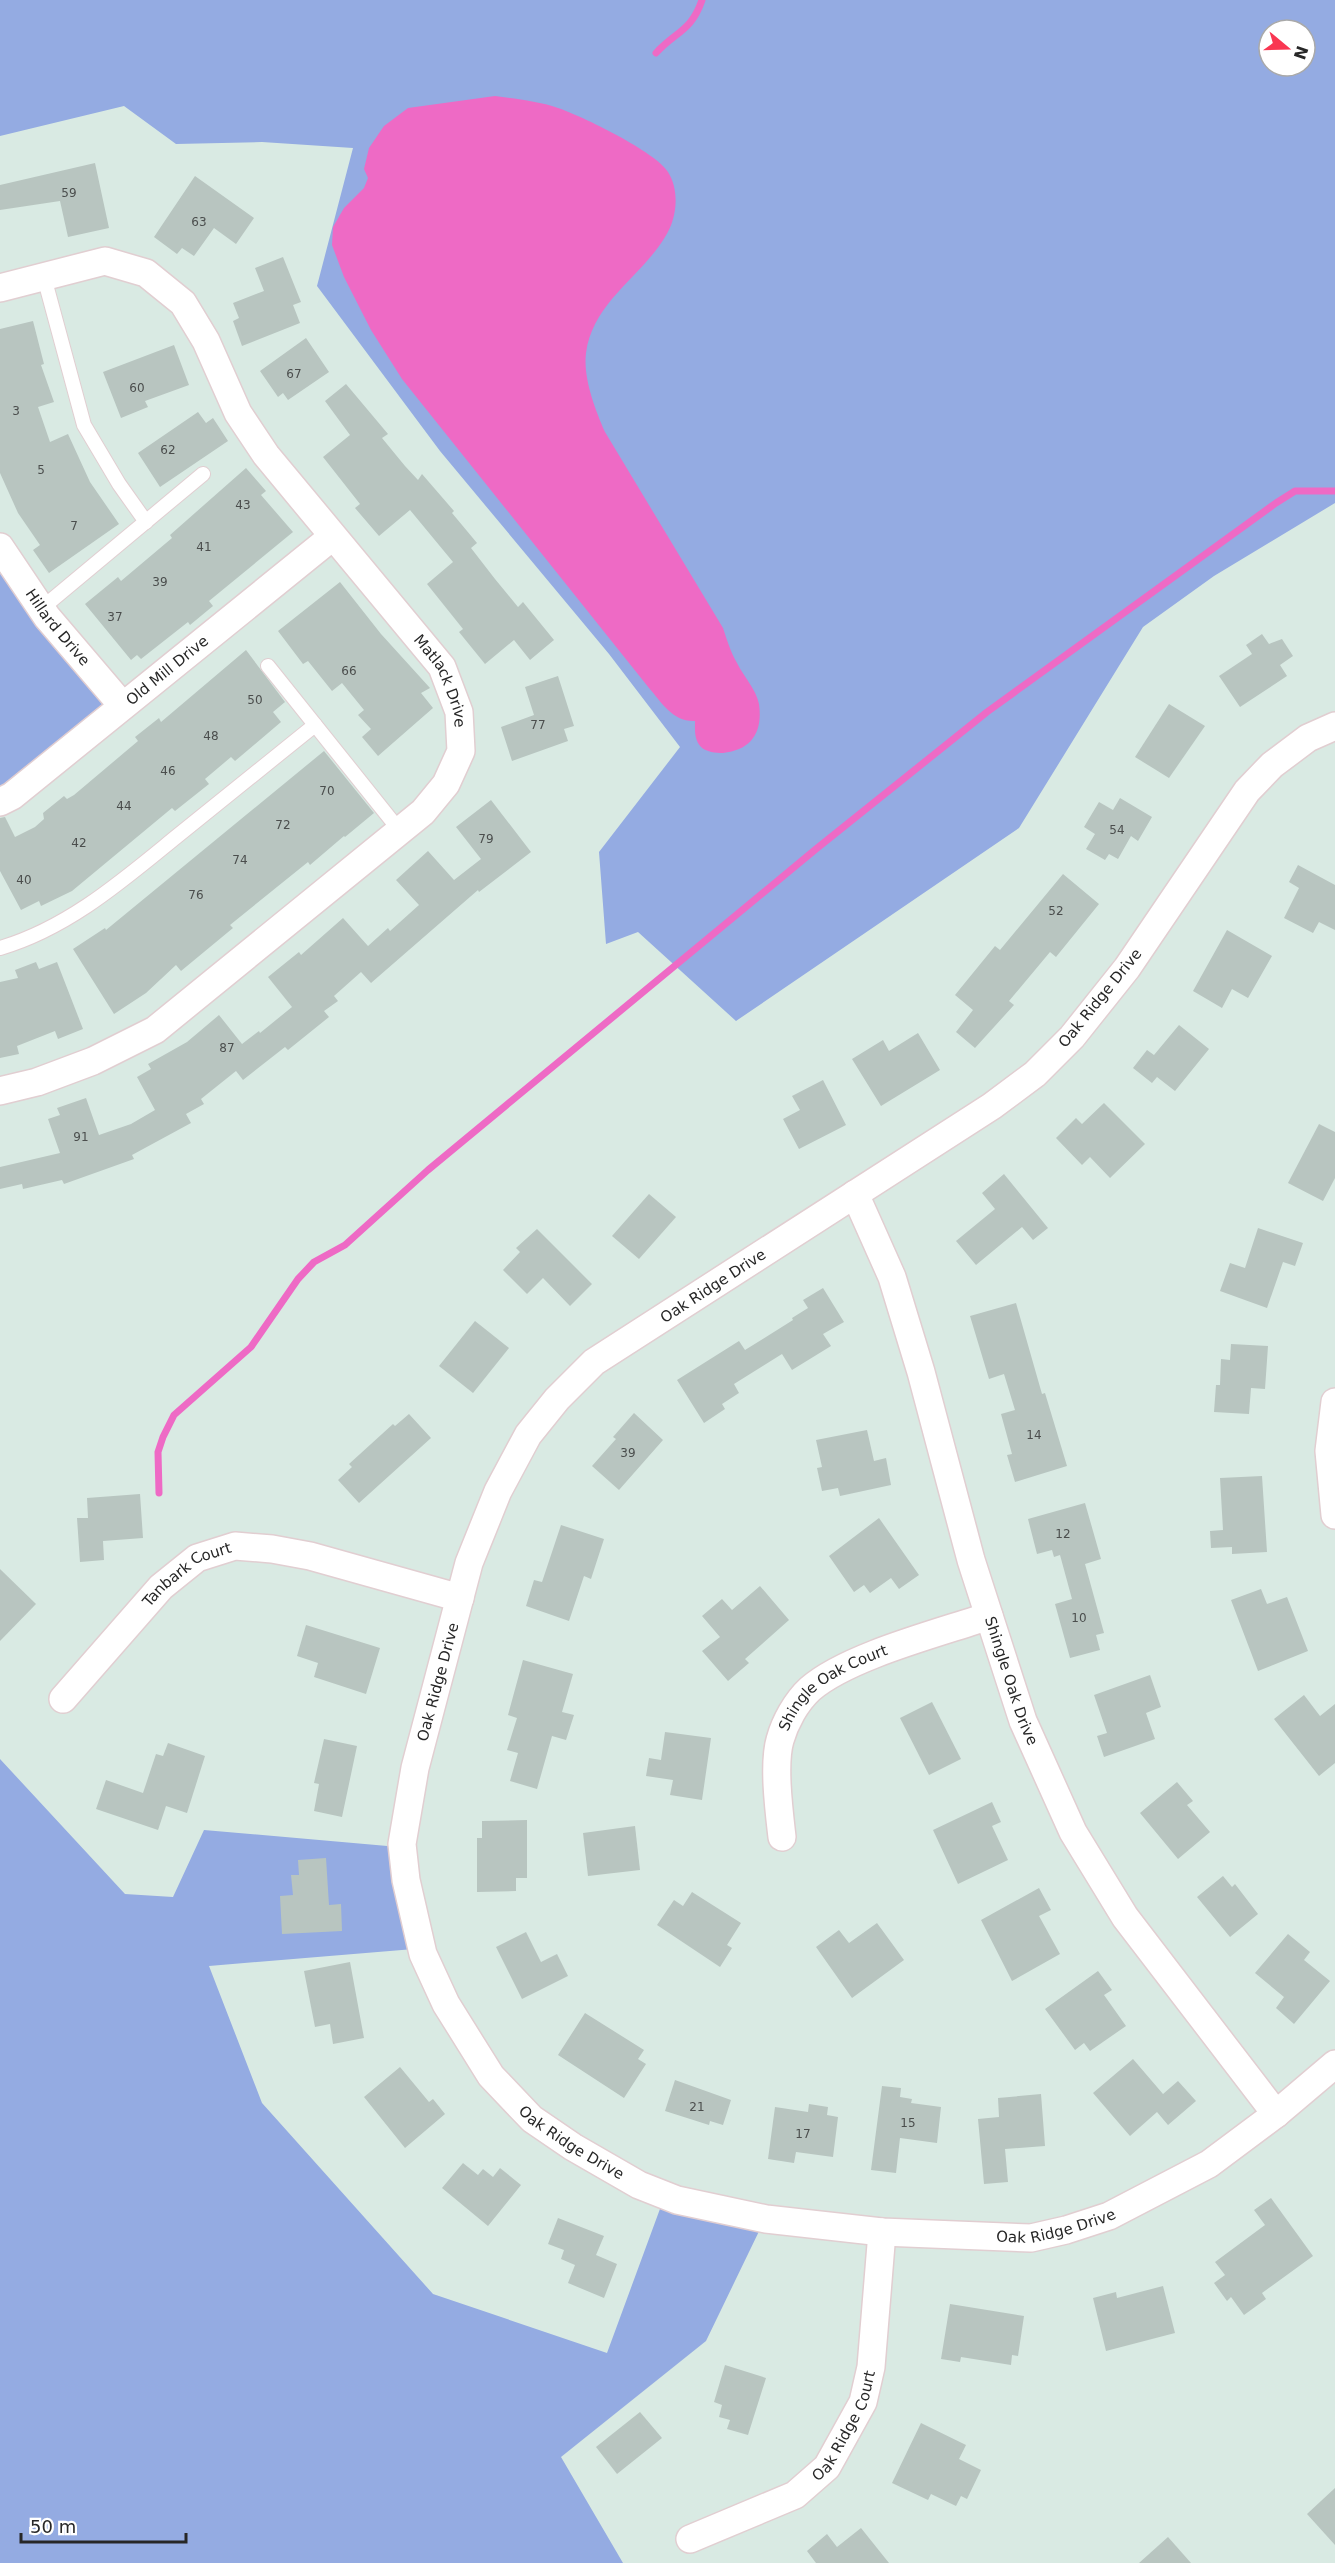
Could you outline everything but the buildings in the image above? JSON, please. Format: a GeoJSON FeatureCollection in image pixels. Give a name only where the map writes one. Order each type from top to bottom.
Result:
{"type":"FeatureCollection","features":[{"type":"Feature","properties":{"kind":"street","name":"Matlack Drive"},"geometry":{"type":"LineString","coordinates":[[0,288],[105,261],[146,273],[183,303],[206,340],[238,413],[266,455],[442,667],[459,712],[461,751],[446,784],[423,812],[155,1030],[93,1061],[37,1082],[0,1091]]}},
{"type":"Feature","properties":{"kind":"street","name":"Old Mill Drive"},"geometry":{"type":"LineString","coordinates":[[0,802],[12,796],[332,537]]}},
{"type":"Feature","properties":{"kind":"street","name":"Hillard Drive"},"geometry":{"type":"LineString","coordinates":[[0,546],[41,609],[122,705]]}},
{"type":"Feature","properties":{"kind":"street","name":"Oak Ridge Drive"},"geometry":{"type":"LineString","coordinates":[[1335,726],[1308,738],[1272,765],[1247,791],[1127,968],[1072,1037],[1035,1074],[992,1106],[594,1362],[557,1399],[528,1435],[498,1491],[469,1563],[415,1768],[402,1844],[406,1880],[423,1954],[446,2004],[491,2076],[532,2119],[573,2147],[639,2185],[668,2196],[766,2219],[882,2232],[1031,2238],[1066,2230],[1109,2216],[1209,2163],[1276,2114],[1335,2064]]}},
{"type":"Feature","properties":{"kind":"street","name":"Shingle Oak Drive"},"geometry":{"type":"LineString","coordinates":[[855,1194],[892,1277],[921,1372],[971,1560],[1023,1721],[1073,1832],[1125,1917],[1276,2114]]}},
{"type":"Feature","properties":{"kind":"street"},"geometry":{"type":"LineString","coordinates":[[1335,1402],[1329,1451],[1335,1515]]}},
{"type":"Feature","properties":{"kind":"street","name":"Tanbark Court"},"geometry":{"type":"LineString","coordinates":[[63,1700],[161,1587],[197,1558],[235,1546],[272,1549],[310,1556],[460,1598]]}},
{"type":"Feature","properties":{"kind":"street","name":"Shingle Oak Court"},"geometry":{"type":"LineString","coordinates":[[782,1837],[778,1790],[780,1741],[794,1709],[809,1690],[831,1674],[886,1651],[989,1616]]}},
{"type":"Feature","properties":{"kind":"street","name":"Oak Ridge Court"},"geometry":{"type":"LineString","coordinates":[[690,2539],[795,2495],[827,2467],[863,2402],[871,2367],[882,2232]]}},
{"type":"Feature","properties":{"kind":"lane"},"geometry":{"type":"LineString","coordinates":[[44,277],[84,425],[119,484],[146,522]]}},
{"type":"Feature","properties":{"kind":"lane"},"geometry":{"type":"LineString","coordinates":[[41,609],[203,474]]}},
{"type":"Feature","properties":{"kind":"lane"},"geometry":{"type":"LineString","coordinates":[[268,666],[400,831]]}},
{"type":"Feature","properties":{"kind":"lane"},"geometry":{"type":"LineString","coordinates":[[0,948],[19,943],[64,922],[115,886],[315,725]]}},
{"type":"Feature","properties":{"kind":"shaded area"},"geometry":{"type":"Polygon","coordinates":[[[0,0],[1335,0],[1335,503],[1214,576],[1143,627],[1019,828],[736,1021],[638,932],[606,944],[599,852],[680,747],[609,654],[440,451],[317,286],[353,148],[262,142],[176,144],[124,106],[0,136],[0,0]]]}},
{"type":"Feature","properties":{"kind":"shaded area"},"geometry":{"type":"Polygon","coordinates":[[[495,96],[543,104],[584,119],[649,155],[661,164],[672,180],[676,205],[669,230],[644,265],[619,291],[598,319],[590,335],[586,353],[586,373],[605,432],[723,628],[735,659],[753,688],[760,714],[757,731],[748,744],[733,751],[717,753],[703,749],[696,738],[695,721],[674,715],[663,705],[402,379],[371,330],[344,277],[332,245],[333,227],[344,208],[364,188],[368,178],[364,169],[369,148],[384,126],[408,108],[495,96]]]}},
{"type":"Feature","properties":{"kind":"shaded area"},"geometry":{"type":"Polygon","coordinates":[[[0,547],[122,705],[0,802],[0,547]]]}},
{"type":"Feature","properties":{"kind":"shaded area"},"geometry":{"type":"Polygon","coordinates":[[[0,1759],[125,1894],[173,1897],[204,1830],[410,1848],[426,1948],[209,1966],[262,2103],[433,2294],[607,2353],[664,2198],[763,2223],[706,2341],[561,2457],[623,2563],[0,2563],[0,1759]]]}},
{"type":"Feature","properties":{"kind":"waterway"},"geometry":{"type":"LineString","coordinates":[[656,53],[688,25],[698,11],[702,0]]}},
{"type":"Feature","properties":{"kind":"waterway"},"geometry":{"type":"LineString","coordinates":[[159,1493],[158,1452],[174,1415],[251,1347],[298,1279],[314,1262],[345,1245],[428,1170],[816,849],[987,712],[1276,503],[1295,491],[1335,491]]}}]}
